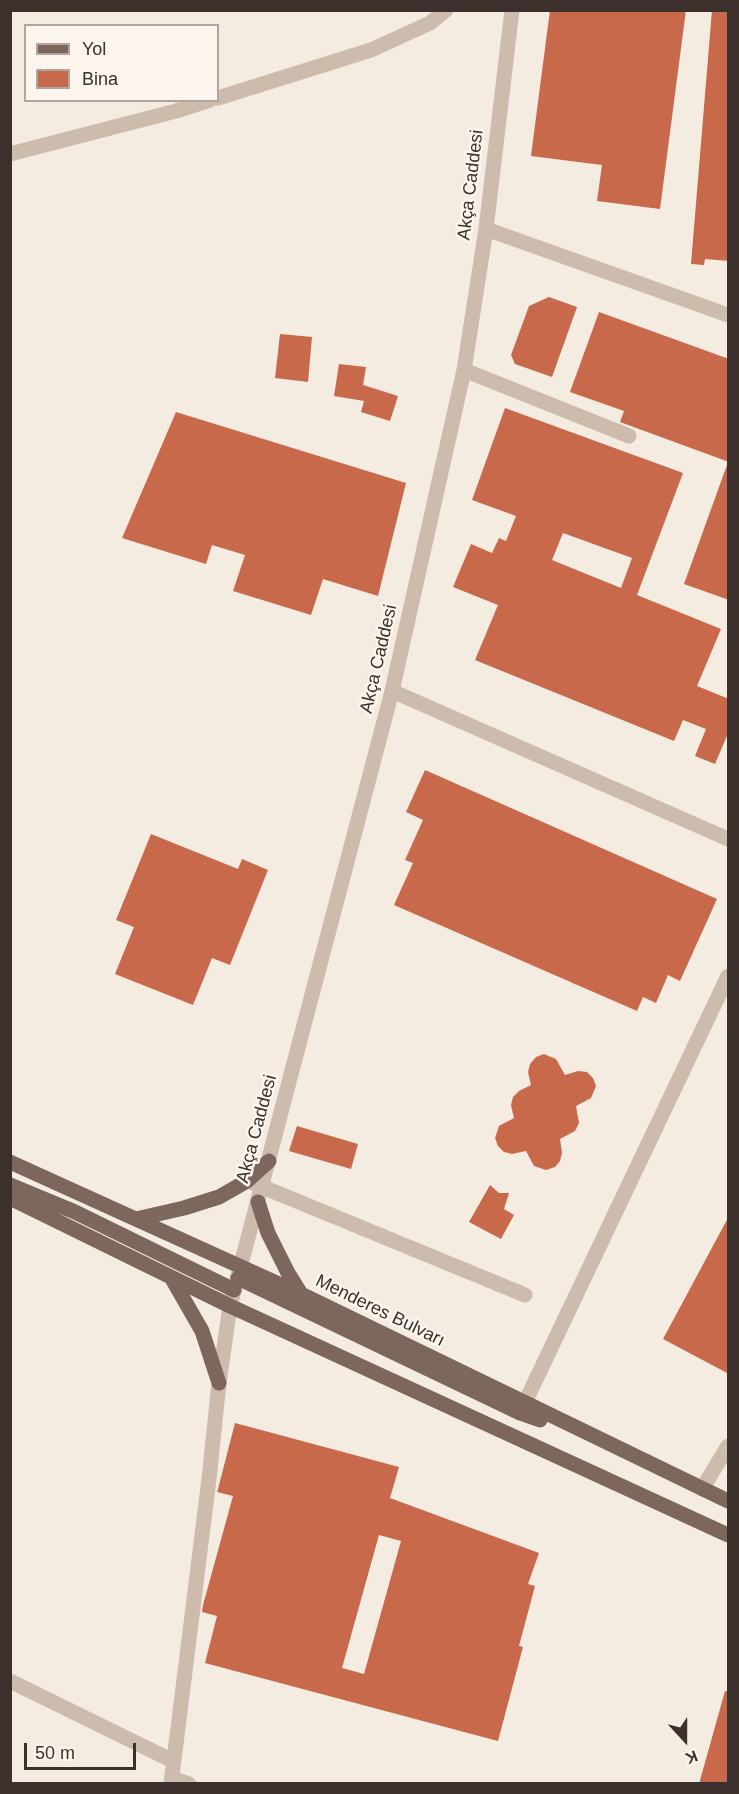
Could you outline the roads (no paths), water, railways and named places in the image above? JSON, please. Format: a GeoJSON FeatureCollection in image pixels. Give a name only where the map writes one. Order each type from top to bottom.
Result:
{"type":"FeatureCollection","features":[{"type":"Feature","properties":{"kind":"main road"},"geometry":{"type":"LineString","coordinates":[[136,1219],[219,1197],[247,1181],[269,1161]]}},
{"type":"Feature","properties":{"kind":"main road","name":"Menderes Bulvarı"},"geometry":{"type":"LineString","coordinates":[[10,1162],[136,1219],[238,1278],[301,1294],[523,1408],[613,1446],[729,1501]]}},
{"type":"Feature","properties":{"kind":"main road"},"geometry":{"type":"LineString","coordinates":[[10,1185],[238,1278],[523,1408]]}},
{"type":"Feature","properties":{"kind":"main road"},"geometry":{"type":"LineString","coordinates":[[10,1198],[230,1306],[729,1535]]}},
{"type":"Feature","properties":{"kind":"main road"},"geometry":{"type":"LineString","coordinates":[[258,1202],[268,1233],[301,1294]]}},
{"type":"Feature","properties":{"kind":"main road"},"geometry":{"type":"LineString","coordinates":[[171,1277],[202,1331],[219,1383]]}},
{"type":"Feature","properties":{"kind":"street"},"geometry":{"type":"LineString","coordinates":[[219,98],[371,50],[430,23],[446,10]]}},
{"type":"Feature","properties":{"kind":"street","name":"Akça Caddesi"},"geometry":{"type":"LineString","coordinates":[[171,1781],[230,1306],[392,691],[464,370],[486,229],[512,10]]}},
{"type":"Feature","properties":{"kind":"street"},"geometry":{"type":"LineString","coordinates":[[10,154],[204,102]]}},
{"type":"Feature","properties":{"kind":"street"},"geometry":{"type":"LineString","coordinates":[[486,229],[729,315]]}},
{"type":"Feature","properties":{"kind":"street"},"geometry":{"type":"LineString","coordinates":[[464,370],[629,436]]}},
{"type":"Feature","properties":{"kind":"street"},"geometry":{"type":"LineString","coordinates":[[392,691],[729,839]]}},
{"type":"Feature","properties":{"kind":"street"},"geometry":{"type":"LineString","coordinates":[[523,1408],[729,975]]}},
{"type":"Feature","properties":{"kind":"street"},"geometry":{"type":"LineString","coordinates":[[247,1181],[525,1296]]}},
{"type":"Feature","properties":{"kind":"street"},"geometry":{"type":"LineString","coordinates":[[702,1489],[729,1446]]}},
{"type":"Feature","properties":{"kind":"street"},"geometry":{"type":"LineString","coordinates":[[10,1681],[173,1761]]}},
{"type":"Feature","properties":{"kind":"street"},"geometry":{"type":"LineString","coordinates":[[171,1781],[189,1784]]}}]}
